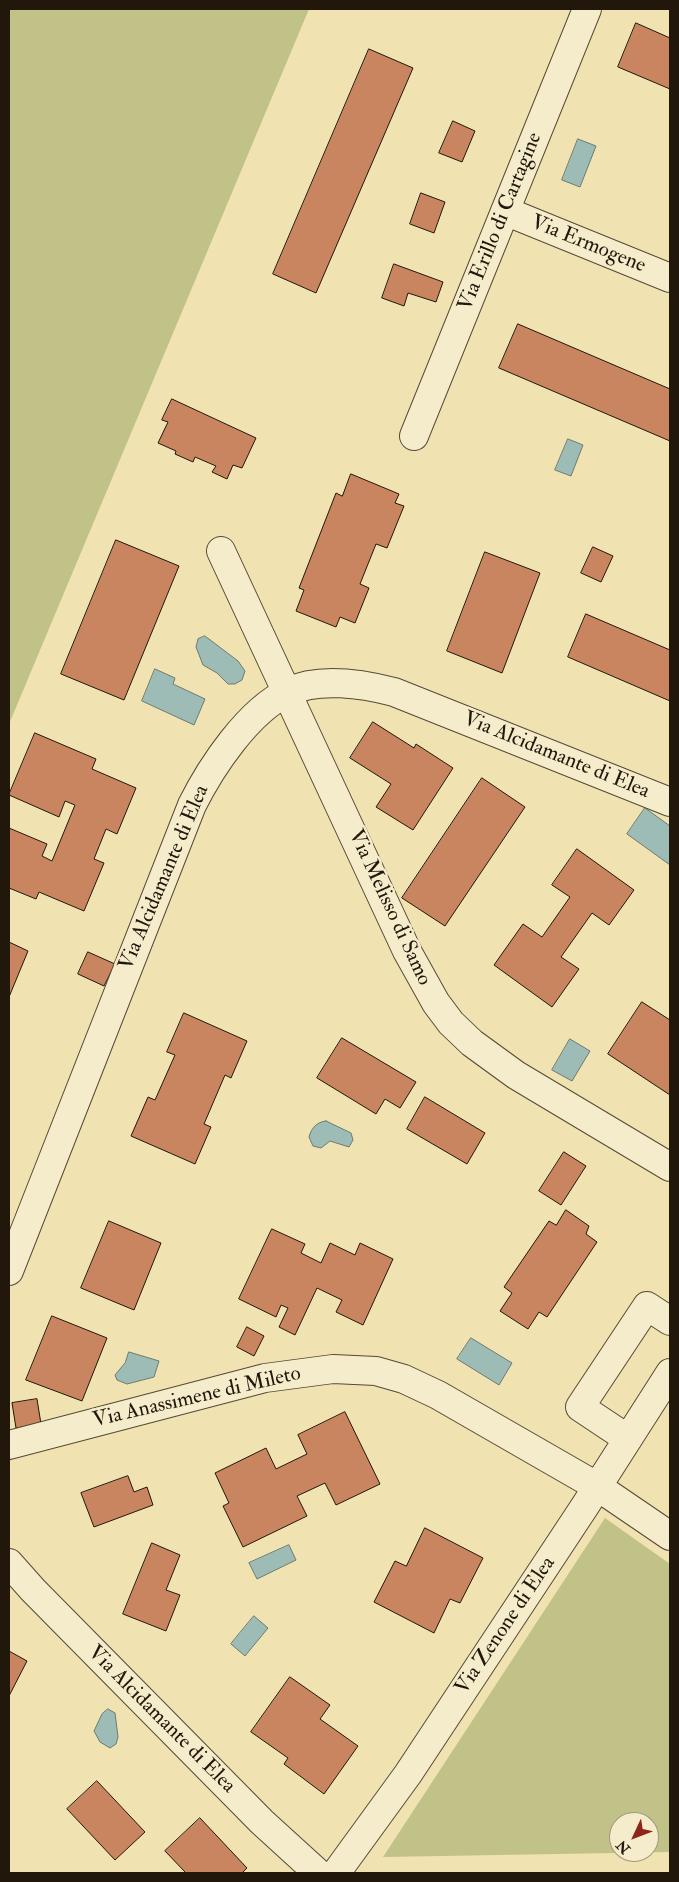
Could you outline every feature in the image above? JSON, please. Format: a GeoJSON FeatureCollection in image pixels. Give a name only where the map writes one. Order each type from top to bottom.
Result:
{"type":"FeatureCollection","features":[{"type":"Feature","properties":{"kind":"street","name":"Via Erillo di Cartagine"},"geometry":{"type":"LineString","coordinates":[[414,436],[587,9]]}},
{"type":"Feature","properties":{"kind":"street","name":"Via Ermogene"},"geometry":{"type":"LineString","coordinates":[[505,211],[670,278]]}},
{"type":"Feature","properties":{"kind":"street","name":"Via Melisso di Samo"},"geometry":{"type":"LineString","coordinates":[[221,551],[414,966],[432,997],[451,1023],[472,1044],[516,1075],[670,1167]]}},
{"type":"Feature","properties":{"kind":"street","name":"Via Alcidamante di Elea"},"geometry":{"type":"LineString","coordinates":[[9,1272],[192,805],[217,763],[237,736],[257,716],[288,692],[326,684],[353,684],[394,692],[670,802]]}},
{"type":"Feature","properties":{"kind":"street"},"geometry":{"type":"LineString","coordinates":[[628,1439],[580,1407],[648,1306],[670,1321]]}},
{"type":"Feature","properties":{"kind":"street","name":"Via Anassimene di Mileto"},"geometry":{"type":"LineString","coordinates":[[9,1445],[251,1381],[292,1373],[346,1369],[382,1372],[415,1384],[598,1487],[670,1536]]}},
{"type":"Feature","properties":{"kind":"street","name":"Via Zenone di Elea"},"geometry":{"type":"LineString","coordinates":[[336,1873],[408,1774],[598,1487],[670,1373]]}},
{"type":"Feature","properties":{"kind":"street","name":"Via Alcidamante di Elea"},"geometry":{"type":"LineString","coordinates":[[9,1563],[33,1590],[262,1822],[318,1873]]}},
{"type":"Feature","properties":{"kind":"green space"},"geometry":{"type":"Polygon","coordinates":[[[9,9],[309,9],[9,724],[9,9]]]}},
{"type":"Feature","properties":{"kind":"green space"},"geometry":{"type":"Polygon","coordinates":[[[605,1518],[670,1564],[670,1852],[659,1852],[659,1812],[609,1812],[609,1853],[383,1857],[605,1518]]]}},
{"type":"Feature","properties":{"kind":"water"},"geometry":{"type":"Polygon","coordinates":[[[578,139],[596,146],[580,187],[562,180],[578,139]]]}},
{"type":"Feature","properties":{"kind":"water"},"geometry":{"type":"Polygon","coordinates":[[[568,439],[583,445],[571,476],[555,470],[568,439]]]}},
{"type":"Feature","properties":{"kind":"water"},"geometry":{"type":"Polygon","coordinates":[[[205,636],[238,661],[245,671],[242,680],[235,684],[228,684],[217,673],[203,665],[196,647],[198,639],[205,636]]]}},
{"type":"Feature","properties":{"kind":"water"},"geometry":{"type":"Polygon","coordinates":[[[155,669],[175,678],[173,684],[205,699],[194,725],[142,701],[155,669]]]}},
{"type":"Feature","properties":{"kind":"water"},"geometry":{"type":"Polygon","coordinates":[[[645,808],[670,826],[670,865],[627,834],[645,808]]]}},
{"type":"Feature","properties":{"kind":"water"},"geometry":{"type":"Polygon","coordinates":[[[570,1039],[590,1051],[572,1081],[552,1070],[570,1039]]]}},
{"type":"Feature","properties":{"kind":"water"},"geometry":{"type":"Polygon","coordinates":[[[326,1121],[351,1133],[353,1140],[349,1147],[330,1141],[321,1148],[313,1146],[309,1137],[311,1131],[317,1124],[326,1121]]]}},
{"type":"Feature","properties":{"kind":"water"},"geometry":{"type":"Polygon","coordinates":[[[471,1338],[512,1363],[499,1385],[457,1359],[471,1338]]]}},
{"type":"Feature","properties":{"kind":"water"},"geometry":{"type":"Polygon","coordinates":[[[129,1352],[159,1361],[154,1377],[127,1384],[117,1380],[115,1375],[125,1363],[129,1352]]]}},
{"type":"Feature","properties":{"kind":"water"},"geometry":{"type":"Polygon","coordinates":[[[289,1545],[296,1560],[257,1579],[249,1563],[289,1545]]]}},
{"type":"Feature","properties":{"kind":"water"},"geometry":{"type":"Polygon","coordinates":[[[254,1616],[268,1628],[245,1656],[231,1644],[254,1616]]]}},
{"type":"Feature","properties":{"kind":"water"},"geometry":{"type":"Polygon","coordinates":[[[108,1709],[115,1713],[118,1737],[116,1744],[110,1748],[100,1742],[94,1731],[102,1714],[108,1709]]]}},
{"type":"Feature","properties":{"kind":"building"},"geometry":{"type":"Polygon","coordinates":[[[636,23],[670,38],[670,89],[618,67],[636,23]]]}},
{"type":"Feature","properties":{"kind":"building"},"geometry":{"type":"Polygon","coordinates":[[[369,49],[413,68],[316,293],[273,274],[369,49]]]}},
{"type":"Feature","properties":{"kind":"building"},"geometry":{"type":"Polygon","coordinates":[[[453,121],[475,131],[462,162],[439,153],[453,121]]]}},
{"type":"Feature","properties":{"kind":"building"},"geometry":{"type":"Polygon","coordinates":[[[421,193],[445,202],[434,233],[410,224],[421,193]]]}},
{"type":"Feature","properties":{"kind":"building"},"geometry":{"type":"Polygon","coordinates":[[[394,264],[443,282],[436,302],[408,293],[404,306],[382,298],[394,264]]]}},
{"type":"Feature","properties":{"kind":"building"},"geometry":{"type":"Polygon","coordinates":[[[518,324],[670,389],[670,441],[499,368],[518,324]]]}},
{"type":"Feature","properties":{"kind":"building"},"geometry":{"type":"Polygon","coordinates":[[[172,399],[256,438],[242,468],[233,465],[227,479],[212,472],[216,466],[195,457],[193,462],[175,454],[176,451],[158,443],[168,422],[162,420],[172,399]]]}},
{"type":"Feature","properties":{"kind":"building"},"geometry":{"type":"Polygon","coordinates":[[[351,474],[399,494],[395,503],[404,506],[387,548],[376,544],[360,584],[369,588],[355,623],[340,617],[336,627],[296,611],[304,590],[299,588],[336,493],[342,496],[351,474]]]}},
{"type":"Feature","properties":{"kind":"building"},"geometry":{"type":"Polygon","coordinates":[[[116,540],[179,566],[124,700],[61,674],[116,540]]]}},
{"type":"Feature","properties":{"kind":"building"},"geometry":{"type":"Polygon","coordinates":[[[593,547],[613,556],[601,582],[581,573],[593,547]]]}},
{"type":"Feature","properties":{"kind":"building"},"geometry":{"type":"Polygon","coordinates":[[[485,552],[540,573],[502,673],[447,651],[485,552]]]}},
{"type":"Feature","properties":{"kind":"building"},"geometry":{"type":"Polygon","coordinates":[[[586,614],[670,650],[670,701],[568,657],[586,614]]]}},
{"type":"Feature","properties":{"kind":"building"},"geometry":{"type":"Polygon","coordinates":[[[373,722],[414,748],[416,744],[453,768],[413,830],[376,807],[391,784],[350,758],[373,722]]]}},
{"type":"Feature","properties":{"kind":"building"},"geometry":{"type":"Polygon","coordinates":[[[35,733],[96,759],[92,769],[136,788],[117,834],[106,829],[94,859],[104,863],[84,911],[39,892],[36,899],[9,888],[9,828],[47,844],[42,856],[52,861],[75,805],[65,801],[59,817],[9,795],[35,733]]]}},
{"type":"Feature","properties":{"kind":"building"},"geometry":{"type":"Polygon","coordinates":[[[482,778],[525,807],[445,926],[402,898],[482,778]]]}},
{"type":"Feature","properties":{"kind":"building"},"geometry":{"type":"Polygon","coordinates":[[[577,849],[634,890],[609,925],[592,913],[561,957],[579,969],[552,1007],[494,965],[523,924],[542,937],[570,897],[552,885],[577,849]]]}},
{"type":"Feature","properties":{"kind":"building"},"geometry":{"type":"Polygon","coordinates":[[[9,942],[28,951],[9,997],[9,942]]]}},
{"type":"Feature","properties":{"kind":"building"},"geometry":{"type":"Polygon","coordinates":[[[88,952],[115,964],[104,986],[78,974],[88,952]]]}},
{"type":"Feature","properties":{"kind":"building"},"geometry":{"type":"Polygon","coordinates":[[[642,1002],[670,1020],[670,1095],[608,1054],[642,1002]]]}},
{"type":"Feature","properties":{"kind":"building"},"geometry":{"type":"Polygon","coordinates":[[[184,1013],[247,1041],[231,1078],[225,1075],[204,1124],[211,1127],[195,1164],[131,1136],[148,1097],[155,1100],[175,1055],[167,1052],[184,1013]]]}},
{"type":"Feature","properties":{"kind":"building"},"geometry":{"type":"Polygon","coordinates":[[[342,1038],[416,1082],[400,1108],[385,1099],[376,1114],[317,1078],[342,1038]]]}},
{"type":"Feature","properties":{"kind":"building"},"geometry":{"type":"Polygon","coordinates":[[[425,1097],[485,1133],[467,1164],[407,1129],[425,1097]]]}},
{"type":"Feature","properties":{"kind":"building"},"geometry":{"type":"Polygon","coordinates":[[[564,1152],[586,1166],[561,1205],[539,1191],[564,1152]]]}},
{"type":"Feature","properties":{"kind":"building"},"geometry":{"type":"Polygon","coordinates":[[[566,1210],[589,1226],[586,1234],[597,1242],[547,1317],[539,1312],[528,1329],[500,1311],[512,1293],[504,1287],[549,1221],[556,1225],[566,1210]]]}},
{"type":"Feature","properties":{"kind":"building"},"geometry":{"type":"Polygon","coordinates":[[[109,1221],[161,1243],[134,1310],[81,1288],[109,1221]]]}},
{"type":"Feature","properties":{"kind":"building"},"geometry":{"type":"Polygon","coordinates":[[[272,1229],[305,1244],[301,1253],[321,1263],[330,1243],[355,1255],[360,1243],[393,1259],[363,1325],[336,1312],[342,1300],[317,1288],[295,1335],[279,1327],[288,1308],[281,1305],[276,1317],[239,1299],[272,1229]]]}},
{"type":"Feature","properties":{"kind":"building"},"geometry":{"type":"Polygon","coordinates":[[[52,1316],[107,1338],[82,1401],[26,1380],[52,1316]]]}},
{"type":"Feature","properties":{"kind":"building"},"geometry":{"type":"Polygon","coordinates":[[[247,1327],[264,1336],[254,1356],[237,1347],[247,1327]]]}},
{"type":"Feature","properties":{"kind":"building"},"geometry":{"type":"Polygon","coordinates":[[[37,1399],[41,1424],[16,1428],[12,1403],[37,1399]]]}},
{"type":"Feature","properties":{"kind":"building"},"geometry":{"type":"Polygon","coordinates":[[[345,1412],[380,1484],[336,1505],[325,1483],[297,1496],[307,1516],[243,1547],[223,1506],[229,1503],[215,1473],[266,1448],[276,1469],[307,1454],[298,1435],[345,1412]]]}},
{"type":"Feature","properties":{"kind":"building"},"geometry":{"type":"Polygon","coordinates":[[[128,1476],[134,1492],[147,1487],[153,1505],[94,1527],[81,1493],[128,1476]]]}},
{"type":"Feature","properties":{"kind":"building"},"geometry":{"type":"Polygon","coordinates":[[[425,1528],[483,1558],[460,1603],[450,1599],[434,1633],[374,1602],[395,1561],[406,1566],[425,1528]]]}},
{"type":"Feature","properties":{"kind":"building"},"geometry":{"type":"Polygon","coordinates":[[[152,1543],[180,1555],[166,1590],[180,1595],[166,1631],[123,1614],[152,1543]]]}},
{"type":"Feature","properties":{"kind":"building"},"geometry":{"type":"Polygon","coordinates":[[[9,1651],[27,1661],[9,1696],[9,1651]]]}},
{"type":"Feature","properties":{"kind":"building"},"geometry":{"type":"Polygon","coordinates":[[[290,1677],[330,1705],[320,1719],[358,1746],[324,1794],[284,1764],[288,1758],[251,1732],[290,1677]]]}},
{"type":"Feature","properties":{"kind":"building"},"geometry":{"type":"Polygon","coordinates":[[[97,1781],[145,1832],[115,1860],[67,1809],[97,1781]]]}},
{"type":"Feature","properties":{"kind":"building"},"geometry":{"type":"Polygon","coordinates":[[[200,1818],[247,1868],[242,1873],[186,1873],[165,1851],[200,1818]]]}}]}
